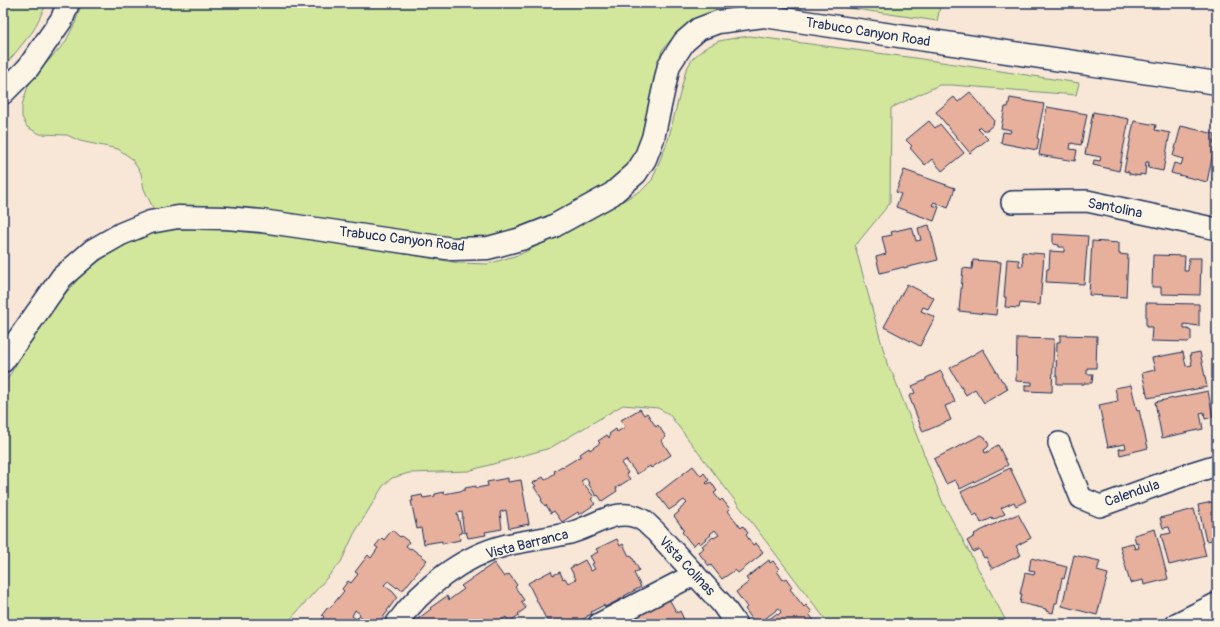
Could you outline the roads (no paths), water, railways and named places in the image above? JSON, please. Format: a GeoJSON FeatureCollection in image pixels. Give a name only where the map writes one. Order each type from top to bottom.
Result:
{"type":"FeatureCollection","features":[{"type":"Feature","properties":{"kind":"main road"},"geometry":{"type":"LineString","coordinates":[[3,93],[28,68],[62,19],[68,3]]}},
{"type":"Feature","properties":{"kind":"main road","name":"Trabuco Canyon Road"},"geometry":{"type":"LineString","coordinates":[[3,361],[62,277],[93,250],[121,234],[150,222],[178,217],[226,218],[262,221],[453,248],[488,248],[521,239],[552,227],[612,194],[636,173],[645,159],[653,138],[669,65],[684,42],[699,29],[718,22],[764,16],[1217,82]]}},
{"type":"Feature","properties":{"kind":"main road"},"geometry":{"type":"LineString","coordinates":[[1177,624],[1217,604]]}},
{"type":"Feature","properties":{"kind":"street","name":"Santolina"},"geometry":{"type":"LineString","coordinates":[[1012,202],[1087,201],[1217,229]]}},
{"type":"Feature","properties":{"kind":"street","name":"Calendula"},"geometry":{"type":"LineString","coordinates":[[1059,443],[1082,498],[1100,506],[1217,465]]}},
{"type":"Feature","properties":{"kind":"street","name":"Vista Barranca"},"geometry":{"type":"LineString","coordinates":[[396,624],[406,610],[434,582],[469,559],[506,546],[581,530],[603,519],[620,515],[632,515]]}},
{"type":"Feature","properties":{"kind":"street","name":"Vista Colinas"},"geometry":{"type":"LineString","coordinates":[[632,515],[650,526],[722,604],[736,624]]}},
{"type":"Feature","properties":{"kind":"street"},"geometry":{"type":"LineString","coordinates":[[599,624],[694,574]]}}]}
